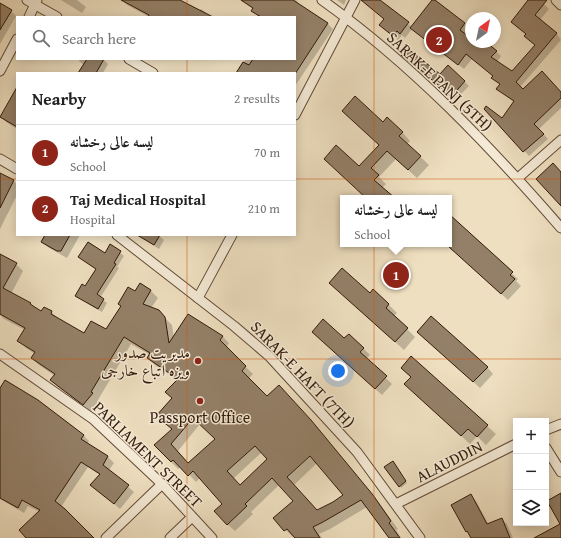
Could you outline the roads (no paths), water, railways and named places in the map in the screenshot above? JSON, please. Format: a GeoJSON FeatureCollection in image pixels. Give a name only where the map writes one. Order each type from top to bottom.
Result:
{"type":"FeatureCollection","features":[{"type":"Feature","properties":{"kind":"street","name":"SARAK-E PANJ (5TH)"},"geometry":{"type":"LineString","coordinates":[[322,0],[346,17],[407,68],[447,106],[518,178],[561,228]]}},
{"type":"Feature","properties":{"kind":"street"},"geometry":{"type":"LineString","coordinates":[[296,113],[355,0]]}},
{"type":"Feature","properties":{"kind":"street"},"geometry":{"type":"LineString","coordinates":[[556,0],[561,5]]}},
{"type":"Feature","properties":{"kind":"street"},"geometry":{"type":"LineString","coordinates":[[28,16],[33,2],[55,16]]}},
{"type":"Feature","properties":{"kind":"street"},"geometry":{"type":"LineString","coordinates":[[0,71],[16,41]]}},
{"type":"Feature","properties":{"kind":"street"},"geometry":{"type":"LineString","coordinates":[[131,60],[151,72]]}},
{"type":"Feature","properties":{"kind":"street"},"geometry":{"type":"LineString","coordinates":[[518,178],[561,140]]}},
{"type":"Feature","properties":{"kind":"street"},"geometry":{"type":"LineString","coordinates":[[0,159],[16,168]]}},
{"type":"Feature","properties":{"kind":"street","name":"SARAK-E HAFT (7TH)"},"geometry":{"type":"LineString","coordinates":[[118,236],[234,326],[269,356],[357,452],[420,538]]}},
{"type":"Feature","properties":{"kind":"street"},"geometry":{"type":"LineString","coordinates":[[198,298],[231,236]]}},
{"type":"Feature","properties":{"kind":"street","name":"PARLIAMENT STREET"},"geometry":{"type":"LineString","coordinates":[[0,354],[93,419],[162,484],[212,538]]}},
{"type":"Feature","properties":{"kind":"street"},"geometry":{"type":"LineString","coordinates":[[549,429],[561,424]]}},
{"type":"Feature","properties":{"kind":"street","name":"ALAUDDIN"},"geometry":{"type":"LineString","coordinates":[[396,504],[513,446]]}},
{"type":"Feature","properties":{"kind":"street"},"geometry":{"type":"LineString","coordinates":[[549,453],[561,472]]}},
{"type":"Feature","properties":{"kind":"street"},"geometry":{"type":"LineString","coordinates":[[106,538],[162,484]]}},
{"type":"Feature","properties":{"kind":"street"},"geometry":{"type":"LineString","coordinates":[[170,538],[192,517]]}},
{"type":"Feature","properties":{"kind":"place","name":"Taj Medical Hospital"},"geometry":{"type":"Point","coordinates":[439,40]}},
{"type":"Feature","properties":{"kind":"place","name":"لیسه عالی رخشانه"},"geometry":{"type":"Point","coordinates":[396,275]}},
{"type":"Feature","properties":{"kind":"place","name":"مدیریت صدور ویزه اتباع خارجی"},"geometry":{"type":"Point","coordinates":[198,361]}},
{"type":"Feature","properties":{"kind":"place","name":"Passport Office"},"geometry":{"type":"Point","coordinates":[200,401]}}]}
